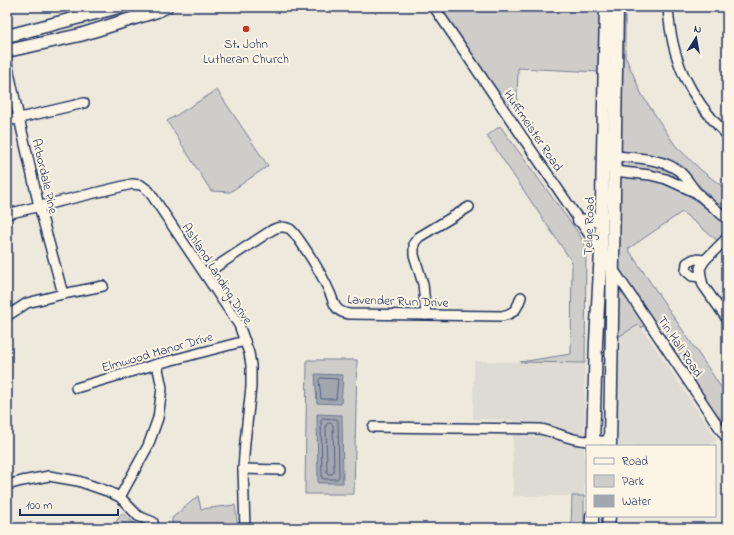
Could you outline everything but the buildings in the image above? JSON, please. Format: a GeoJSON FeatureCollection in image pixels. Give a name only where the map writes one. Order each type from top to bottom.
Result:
{"type":"FeatureCollection","features":[{"type":"Feature","properties":{"kind":"main road"},"geometry":{"type":"LineString","coordinates":[[7,51],[80,35],[166,7]]}},
{"type":"Feature","properties":{"kind":"main road","name":"Telge Road"},"geometry":{"type":"LineString","coordinates":[[594,444],[596,342],[602,216],[606,7]]}},
{"type":"Feature","properties":{"kind":"main road","name":"Telge Road"},"geometry":{"type":"LineString","coordinates":[[610,444],[617,7]]}},
{"type":"Feature","properties":{"kind":"main road"},"geometry":{"type":"LineString","coordinates":[[7,36],[116,8],[116,23]]}},
{"type":"Feature","properties":{"kind":"main road"},"geometry":{"type":"LineString","coordinates":[[579,220],[589,222],[595,221],[602,216]]}},
{"type":"Feature","properties":{"kind":"main road"},"geometry":{"type":"LineString","coordinates":[[592,517],[592,528]]}},
{"type":"Feature","properties":{"kind":"main road"},"geometry":{"type":"LineString","coordinates":[[608,528],[609,517]]}},
{"type":"Feature","properties":{"kind":"street","name":"Huffmeister Road"},"geometry":{"type":"LineString","coordinates":[[434,7],[612,268]]}},
{"type":"Feature","properties":{"kind":"street"},"geometry":{"type":"LineString","coordinates":[[668,7],[671,35],[676,57],[683,75],[693,94],[713,121],[727,134]]}},
{"type":"Feature","properties":{"kind":"street","name":"Arbordale Pine"},"geometry":{"type":"LineString","coordinates":[[7,63],[18,118],[39,206],[63,294]]}},
{"type":"Feature","properties":{"kind":"street"},"geometry":{"type":"LineString","coordinates":[[7,121],[84,103]]}},
{"type":"Feature","properties":{"kind":"street"},"geometry":{"type":"LineString","coordinates":[[699,194],[666,179],[644,174],[614,172],[603,162],[614,156],[652,160],[671,166],[680,171],[699,194],[727,219]]}},
{"type":"Feature","properties":{"kind":"street","name":"Ashland Landing Drive"},"geometry":{"type":"LineString","coordinates":[[39,206],[132,184],[141,185],[149,191],[239,325],[251,365],[251,387],[245,434],[243,469],[245,528]]}},
{"type":"Feature","properties":{"kind":"street"},"geometry":{"type":"LineString","coordinates":[[7,214],[39,206]]}},
{"type":"Feature","properties":{"kind":"street"},"geometry":{"type":"LineString","coordinates":[[426,315],[423,284],[414,254],[414,243],[419,237],[469,207]]}},
{"type":"Feature","properties":{"kind":"street","name":"Lavender Run Drive"},"geometry":{"type":"LineString","coordinates":[[205,274],[272,230],[276,228],[285,228],[290,229],[308,253],[330,292],[336,307],[343,313],[502,316],[514,311],[518,306],[521,297]]}},
{"type":"Feature","properties":{"kind":"street"},"geometry":{"type":"LineString","coordinates":[[727,238],[705,260],[700,268],[703,284],[727,319]]}},
{"type":"Feature","properties":{"kind":"street"},"geometry":{"type":"LineString","coordinates":[[701,277],[692,276],[686,272],[687,263],[694,259],[705,260]]}},
{"type":"Feature","properties":{"kind":"street","name":"Tin Hall Road"},"geometry":{"type":"LineString","coordinates":[[612,268],[727,439]]}},
{"type":"Feature","properties":{"kind":"street"},"geometry":{"type":"LineString","coordinates":[[7,316],[27,303],[103,286]]}},
{"type":"Feature","properties":{"kind":"street","name":"Elmwood Manor Drive"},"geometry":{"type":"LineString","coordinates":[[76,388],[157,364],[245,341]]}},
{"type":"Feature","properties":{"kind":"street"},"geometry":{"type":"LineString","coordinates":[[120,497],[148,446],[158,418],[162,388],[157,364]]}},
{"type":"Feature","properties":{"kind":"street"},"geometry":{"type":"LineString","coordinates":[[373,427],[540,429],[594,444],[610,444]]}},
{"type":"Feature","properties":{"kind":"street"},"geometry":{"type":"LineString","coordinates":[[243,469],[281,470]]}},
{"type":"Feature","properties":{"kind":"street"},"geometry":{"type":"LineString","coordinates":[[7,485],[49,476],[78,481],[120,497],[138,516],[153,522]]}},
{"type":"Feature","properties":{"kind":"shaded area"},"geometry":{"type":"Polygon","coordinates":[[[639,323],[717,440],[709,445],[618,445],[618,334],[639,323]]]}},
{"type":"Feature","properties":{"kind":"shaded area"},"geometry":{"type":"Polygon","coordinates":[[[474,361],[585,363],[584,496],[513,496],[513,420],[473,419],[474,361]]]}},
{"type":"Feature","properties":{"kind":"shaded area"},"geometry":{"type":"Polygon","coordinates":[[[695,524],[696,528],[617,528],[617,527],[695,524]]]}},
{"type":"Feature","properties":{"kind":"green space"},"geometry":{"type":"Polygon","coordinates":[[[440,7],[600,7],[599,72],[518,68],[517,101],[507,105],[440,7]]]}},
{"type":"Feature","properties":{"kind":"green space"},"geometry":{"type":"Polygon","coordinates":[[[621,7],[625,7],[625,56],[642,95],[675,145],[702,171],[727,190],[727,214],[692,178],[671,164],[660,158],[642,154],[626,153],[620,150],[621,7]]]}},
{"type":"Feature","properties":{"kind":"green space"},"geometry":{"type":"Polygon","coordinates":[[[217,90],[268,166],[230,192],[211,191],[167,121],[217,90]]]}},
{"type":"Feature","properties":{"kind":"green space"},"geometry":{"type":"Polygon","coordinates":[[[500,126],[579,234],[586,247],[585,363],[520,362],[571,354],[572,262],[487,136],[500,126]]]}},
{"type":"Feature","properties":{"kind":"green space"},"geometry":{"type":"Polygon","coordinates":[[[627,160],[652,164],[666,169],[679,176],[680,179],[677,181],[624,169],[620,164],[627,160]]]}},
{"type":"Feature","properties":{"kind":"green space"},"geometry":{"type":"Polygon","coordinates":[[[622,177],[648,180],[670,186],[681,191],[702,205],[724,224],[726,229],[718,241],[682,212],[628,249],[727,396],[727,430],[617,266],[618,182],[622,177]]]}},
{"type":"Feature","properties":{"kind":"green space"},"geometry":{"type":"Polygon","coordinates":[[[621,288],[624,290],[644,326],[642,328],[638,325],[618,337],[616,336],[617,290],[621,293],[621,288]]]}},
{"type":"Feature","properties":{"kind":"green space"},"geometry":{"type":"Polygon","coordinates":[[[307,360],[357,360],[354,494],[305,494],[307,360]]]}},
{"type":"Feature","properties":{"kind":"green space"},"geometry":{"type":"Polygon","coordinates":[[[198,496],[201,509],[235,505],[238,528],[171,528],[172,518],[198,496]]]}},
{"type":"Feature","properties":{"kind":"green space"},"geometry":{"type":"Polygon","coordinates":[[[572,496],[584,496],[584,528],[571,528],[572,496]]]}},
{"type":"Feature","properties":{"kind":"green space"},"geometry":{"type":"Polygon","coordinates":[[[122,513],[134,523],[137,528],[112,528],[122,513]]]}},
{"type":"Feature","properties":{"kind":"water"},"geometry":{"type":"Polygon","coordinates":[[[315,374],[343,375],[341,404],[317,403],[315,374]]]}},
{"type":"Feature","properties":{"kind":"water"},"geometry":{"type":"Polygon","coordinates":[[[317,414],[342,415],[343,483],[318,483],[317,414]]]}},
{"type":"Feature","properties":{"kind":"place","name":"St. John Lutheran Church"},"geometry":{"type":"Point","coordinates":[246,29]}}]}
